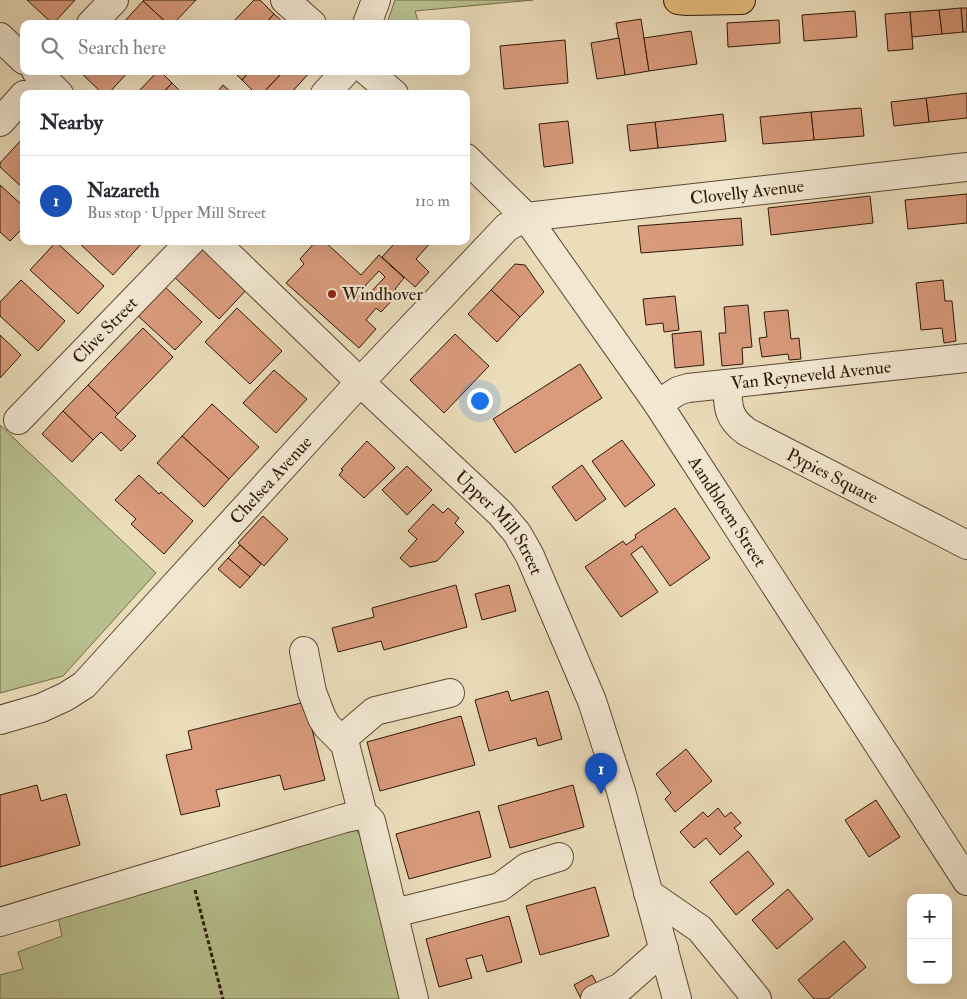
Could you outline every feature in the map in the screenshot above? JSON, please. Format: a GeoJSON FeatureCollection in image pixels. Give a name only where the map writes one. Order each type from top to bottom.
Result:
{"type":"FeatureCollection","features":[{"type":"Feature","properties":{"kind":"main road"},"geometry":{"type":"LineString","coordinates":[[678,0],[740,0]]}},
{"type":"Feature","properties":{"kind":"street"},"geometry":{"type":"LineString","coordinates":[[95,20],[114,0]]}},
{"type":"Feature","properties":{"kind":"street"},"geometry":{"type":"LineString","coordinates":[[285,0],[308,20]]}},
{"type":"Feature","properties":{"kind":"street"},"geometry":{"type":"LineString","coordinates":[[369,20],[376,0]]}},
{"type":"Feature","properties":{"kind":"street"},"geometry":{"type":"LineString","coordinates":[[0,37],[20,61]]}},
{"type":"Feature","properties":{"kind":"street"},"geometry":{"type":"LineString","coordinates":[[329,90],[342,75]]}},
{"type":"Feature","properties":{"kind":"street"},"geometry":{"type":"LineString","coordinates":[[372,75],[389,90]]}},
{"type":"Feature","properties":{"kind":"street"},"geometry":{"type":"LineString","coordinates":[[27,90],[36,80]]}},
{"type":"Feature","properties":{"kind":"street"},"geometry":{"type":"LineString","coordinates":[[0,122],[20,99]]}},
{"type":"Feature","properties":{"kind":"street","name":"Aandbloem Street"},"geometry":{"type":"LineString","coordinates":[[470,162],[526,217],[658,404],[967,881]]}},
{"type":"Feature","properties":{"kind":"street","name":"Clovelly Avenue"},"geometry":{"type":"LineString","coordinates":[[526,217],[967,168]]}},
{"type":"Feature","properties":{"kind":"street","name":"Chelsea Avenue"},"geometry":{"type":"LineString","coordinates":[[0,720],[41,708],[84,685],[360,382],[507,227],[526,217]]}},
{"type":"Feature","properties":{"kind":"street","name":"Clive Street"},"geometry":{"type":"LineString","coordinates":[[18,420],[187,245]]}},
{"type":"Feature","properties":{"kind":"street","name":"Upper Mill Street"},"geometry":{"type":"LineString","coordinates":[[218,245],[360,382],[500,513],[517,533],[530,556],[592,701],[621,790],[664,949],[673,997]]}},
{"type":"Feature","properties":{"kind":"street","name":"Van Reyneveld Avenue"},"geometry":{"type":"LineString","coordinates":[[658,404],[683,389],[967,358]]}},
{"type":"Feature","properties":{"kind":"street","name":"Pypies Square"},"geometry":{"type":"LineString","coordinates":[[727,384],[728,406],[736,425],[967,545]]}},
{"type":"Feature","properties":{"kind":"street"},"geometry":{"type":"LineString","coordinates":[[304,651],[312,692],[327,726],[345,744],[364,815]]}},
{"type":"Feature","properties":{"kind":"street"},"geometry":{"type":"LineString","coordinates":[[341,740],[375,711],[450,693]]}},
{"type":"Feature","properties":{"kind":"street"},"geometry":{"type":"LineString","coordinates":[[0,922],[364,815],[370,818],[371,821],[414,999]]}},
{"type":"Feature","properties":{"kind":"street"},"geometry":{"type":"LineString","coordinates":[[394,913],[500,886],[527,867],[559,857]]}},
{"type":"Feature","properties":{"kind":"street"},"geometry":{"type":"LineString","coordinates":[[648,893],[700,929],[757,999]]}},
{"type":"Feature","properties":{"kind":"street"},"geometry":{"type":"LineString","coordinates":[[595,999],[620,987],[664,949]]}},
{"type":"Feature","properties":{"kind":"path"},"geometry":{"type":"LineString","coordinates":[[189,866],[223,999]]}},
{"type":"Feature","properties":{"kind":"green space"},"geometry":{"type":"Polygon","coordinates":[[[395,0],[533,0],[415,11],[418,20],[388,20],[395,0]]]}},
{"type":"Feature","properties":{"kind":"green space"},"geometry":{"type":"Polygon","coordinates":[[[0,425],[156,573],[63,676],[0,693],[0,425]]]}},
{"type":"Feature","properties":{"kind":"green space"},"geometry":{"type":"Polygon","coordinates":[[[355,828],[366,845],[400,999],[0,999],[0,975],[23,969],[18,952],[62,936],[58,917],[355,828]]]}},
{"type":"Feature","properties":{"kind":"building"},"geometry":{"type":"Polygon","coordinates":[[[27,0],[75,0],[57,20],[49,20],[27,0]]]}},
{"type":"Feature","properties":{"kind":"building"},"geometry":{"type":"Polygon","coordinates":[[[196,0],[177,20],[164,20],[143,1],[196,0]]]}},
{"type":"Feature","properties":{"kind":"building"},"geometry":{"type":"Polygon","coordinates":[[[254,0],[260,0],[274,14],[269,20],[235,20],[254,0]]]}},
{"type":"Feature","properties":{"kind":"building"},"geometry":{"type":"Polygon","coordinates":[[[143,1],[164,20],[126,20],[143,1]]]}},
{"type":"Feature","properties":{"kind":"building"},"geometry":{"type":"Polygon","coordinates":[[[961,8],[967,8],[967,32],[963,32],[961,8]]]}},
{"type":"Feature","properties":{"kind":"building"},"geometry":{"type":"Polygon","coordinates":[[[961,8],[963,32],[942,34],[939,10],[961,8]]]}},
{"type":"Feature","properties":{"kind":"building"},"geometry":{"type":"Polygon","coordinates":[[[939,10],[942,34],[912,37],[910,12],[939,10]]]}},
{"type":"Feature","properties":{"kind":"building"},"geometry":{"type":"Polygon","coordinates":[[[855,11],[857,37],[804,41],[802,15],[855,11]]]}},
{"type":"Feature","properties":{"kind":"building"},"geometry":{"type":"Polygon","coordinates":[[[910,12],[913,49],[888,51],[885,14],[910,12]]]}},
{"type":"Feature","properties":{"kind":"building"},"geometry":{"type":"Polygon","coordinates":[[[274,14],[281,20],[269,20],[274,14]]]}},
{"type":"Feature","properties":{"kind":"building"},"geometry":{"type":"Polygon","coordinates":[[[641,19],[649,71],[625,75],[616,23],[641,19]]]}},
{"type":"Feature","properties":{"kind":"building"},"geometry":{"type":"Polygon","coordinates":[[[779,20],[780,43],[728,47],[727,23],[779,20]]]}},
{"type":"Feature","properties":{"kind":"building"},"geometry":{"type":"Polygon","coordinates":[[[691,31],[697,64],[649,71],[644,38],[691,31]]]}},
{"type":"Feature","properties":{"kind":"building"},"geometry":{"type":"Polygon","coordinates":[[[619,38],[625,75],[597,79],[591,43],[619,38]]]}},
{"type":"Feature","properties":{"kind":"building"},"geometry":{"type":"Polygon","coordinates":[[[565,40],[568,83],[504,89],[500,46],[565,40]]]}},
{"type":"Feature","properties":{"kind":"building"},"geometry":{"type":"Polygon","coordinates":[[[83,75],[125,75],[112,90],[99,90],[83,75]]]}},
{"type":"Feature","properties":{"kind":"building"},"geometry":{"type":"Polygon","coordinates":[[[154,75],[164,75],[172,83],[166,90],[140,90],[154,75]]]}},
{"type":"Feature","properties":{"kind":"building"},"geometry":{"type":"Polygon","coordinates":[[[237,75],[246,75],[242,80],[237,75]]]}},
{"type":"Feature","properties":{"kind":"building"},"geometry":{"type":"Polygon","coordinates":[[[246,75],[280,75],[266,90],[252,90],[242,80],[246,75]]]}},
{"type":"Feature","properties":{"kind":"building"},"geometry":{"type":"Polygon","coordinates":[[[280,75],[307,75],[294,90],[266,90],[280,75]]]}},
{"type":"Feature","properties":{"kind":"building"},"geometry":{"type":"Polygon","coordinates":[[[172,83],[179,90],[166,90],[172,83]]]}},
{"type":"Feature","properties":{"kind":"building"},"geometry":{"type":"Polygon","coordinates":[[[223,85],[229,90],[219,90],[223,85]]]}},
{"type":"Feature","properties":{"kind":"building"},"geometry":{"type":"Polygon","coordinates":[[[967,93],[967,118],[929,122],[926,98],[967,93]]]}},
{"type":"Feature","properties":{"kind":"building"},"geometry":{"type":"Polygon","coordinates":[[[926,98],[929,122],[894,126],[891,102],[926,98]]]}},
{"type":"Feature","properties":{"kind":"building"},"geometry":{"type":"Polygon","coordinates":[[[861,108],[864,136],[814,140],[811,112],[861,108]]]}},
{"type":"Feature","properties":{"kind":"building"},"geometry":{"type":"Polygon","coordinates":[[[811,112],[814,140],[763,144],[760,117],[811,112]]]}},
{"type":"Feature","properties":{"kind":"building"},"geometry":{"type":"Polygon","coordinates":[[[723,114],[726,141],[658,148],[655,122],[723,114]]]}},
{"type":"Feature","properties":{"kind":"building"},"geometry":{"type":"Polygon","coordinates":[[[568,121],[573,163],[544,167],[539,124],[568,121]]]}},
{"type":"Feature","properties":{"kind":"building"},"geometry":{"type":"Polygon","coordinates":[[[655,122],[658,148],[630,151],[627,125],[655,122]]]}},
{"type":"Feature","properties":{"kind":"building"},"geometry":{"type":"Polygon","coordinates":[[[20,141],[20,185],[0,167],[0,163],[20,141]]]}},
{"type":"Feature","properties":{"kind":"building"},"geometry":{"type":"Polygon","coordinates":[[[0,185],[20,203],[20,231],[10,241],[0,232],[0,185]]]}},
{"type":"Feature","properties":{"kind":"building"},"geometry":{"type":"Polygon","coordinates":[[[967,194],[967,223],[908,229],[905,200],[967,194]]]}},
{"type":"Feature","properties":{"kind":"building"},"geometry":{"type":"Polygon","coordinates":[[[870,196],[873,223],[771,235],[768,208],[870,196]]]}},
{"type":"Feature","properties":{"kind":"building"},"geometry":{"type":"Polygon","coordinates":[[[741,218],[743,245],[641,253],[638,226],[741,218]]]}},
{"type":"Feature","properties":{"kind":"building"},"geometry":{"type":"Polygon","coordinates":[[[53,245],[59,245],[104,286],[78,314],[30,270],[53,245]]]}},
{"type":"Feature","properties":{"kind":"building"},"geometry":{"type":"Polygon","coordinates":[[[81,245],[140,245],[113,275],[81,245]]]}},
{"type":"Feature","properties":{"kind":"building"},"geometry":{"type":"Polygon","coordinates":[[[198,245],[206,245],[250,286],[219,319],[171,274],[198,245]]]}},
{"type":"Feature","properties":{"kind":"building","name":"Windhover"},"geometry":{"type":"Polygon","coordinates":[[[312,245],[328,245],[361,275],[379,255],[404,278],[395,289],[399,293],[381,312],[376,308],[366,320],[376,329],[359,348],[286,283],[304,264],[300,259],[312,245]],[[379,271],[361,290],[367,296],[385,277],[379,271]]]}},
{"type":"Feature","properties":{"kind":"building"},"geometry":{"type":"Polygon","coordinates":[[[393,245],[428,245],[416,259],[429,272],[415,287],[382,257],[393,245]]]}},
{"type":"Feature","properties":{"kind":"building"},"geometry":{"type":"Polygon","coordinates":[[[515,264],[525,265],[544,292],[520,317],[491,290],[515,264]]]}},
{"type":"Feature","properties":{"kind":"building"},"geometry":{"type":"Polygon","coordinates":[[[21,280],[65,321],[38,351],[0,316],[0,302],[21,280]]]}},
{"type":"Feature","properties":{"kind":"building"},"geometry":{"type":"Polygon","coordinates":[[[943,280],[945,301],[952,301],[956,341],[944,343],[942,328],[921,330],[916,283],[943,280]]]}},
{"type":"Feature","properties":{"kind":"building"},"geometry":{"type":"Polygon","coordinates":[[[163,285],[202,322],[175,350],[136,314],[163,285]]]}},
{"type":"Feature","properties":{"kind":"building"},"geometry":{"type":"Polygon","coordinates":[[[491,290],[520,317],[497,342],[468,314],[491,290]]]}},
{"type":"Feature","properties":{"kind":"building"},"geometry":{"type":"Polygon","coordinates":[[[675,296],[679,330],[664,332],[663,323],[646,325],[643,299],[675,296]]]}},
{"type":"Feature","properties":{"kind":"building"},"geometry":{"type":"Polygon","coordinates":[[[748,305],[752,347],[742,348],[743,364],[722,366],[719,333],[726,333],[724,307],[748,305]]]}},
{"type":"Feature","properties":{"kind":"building"},"geometry":{"type":"Polygon","coordinates":[[[237,308],[282,351],[250,384],[205,342],[237,308]]]}},
{"type":"Feature","properties":{"kind":"building"},"geometry":{"type":"Polygon","coordinates":[[[788,310],[791,339],[799,338],[801,359],[789,360],[788,354],[762,357],[759,338],[767,337],[764,312],[788,310]]]}},
{"type":"Feature","properties":{"kind":"building"},"geometry":{"type":"Polygon","coordinates":[[[143,328],[173,357],[118,414],[88,385],[143,328]]]}},
{"type":"Feature","properties":{"kind":"building"},"geometry":{"type":"Polygon","coordinates":[[[701,331],[704,365],[675,368],[672,334],[701,331]]]}},
{"type":"Feature","properties":{"kind":"building"},"geometry":{"type":"Polygon","coordinates":[[[455,334],[489,366],[444,413],[410,380],[455,334]]]}},
{"type":"Feature","properties":{"kind":"building"},"geometry":{"type":"Polygon","coordinates":[[[0,335],[21,355],[0,378],[0,335]]]}},
{"type":"Feature","properties":{"kind":"building"},"geometry":{"type":"Polygon","coordinates":[[[580,364],[602,398],[515,453],[493,419],[580,364]]]}},
{"type":"Feature","properties":{"kind":"building"},"geometry":{"type":"Polygon","coordinates":[[[274,370],[307,399],[276,433],[243,403],[274,370]]]}},
{"type":"Feature","properties":{"kind":"building"},"geometry":{"type":"Polygon","coordinates":[[[88,385],[118,414],[115,417],[136,436],[121,451],[101,432],[93,440],[63,411],[88,385]]]}},
{"type":"Feature","properties":{"kind":"building"},"geometry":{"type":"Polygon","coordinates":[[[212,404],[259,447],[229,479],[182,436],[212,404]]]}},
{"type":"Feature","properties":{"kind":"building"},"geometry":{"type":"Polygon","coordinates":[[[63,411],[93,440],[72,462],[42,434],[63,411]]]}},
{"type":"Feature","properties":{"kind":"building"},"geometry":{"type":"Polygon","coordinates":[[[182,436],[229,479],[204,507],[157,463],[182,436]]]}},
{"type":"Feature","properties":{"kind":"building"},"geometry":{"type":"Polygon","coordinates":[[[622,440],[655,485],[625,507],[592,461],[622,440]]]}},
{"type":"Feature","properties":{"kind":"building"},"geometry":{"type":"Polygon","coordinates":[[[367,441],[395,468],[364,498],[339,475],[343,470],[341,469],[367,441]]]}},
{"type":"Feature","properties":{"kind":"building"},"geometry":{"type":"Polygon","coordinates":[[[582,465],[606,499],[576,521],[552,487],[582,465]]]}},
{"type":"Feature","properties":{"kind":"building"},"geometry":{"type":"Polygon","coordinates":[[[407,466],[432,490],[407,515],[382,490],[407,466]]]}},
{"type":"Feature","properties":{"kind":"building"},"geometry":{"type":"Polygon","coordinates":[[[139,475],[193,521],[164,554],[131,524],[136,519],[115,500],[139,475]]]}},
{"type":"Feature","properties":{"kind":"building"},"geometry":{"type":"Polygon","coordinates":[[[433,504],[443,513],[448,508],[459,518],[455,523],[464,532],[437,561],[410,567],[400,558],[417,539],[408,531],[433,504]]]}},
{"type":"Feature","properties":{"kind":"building"},"geometry":{"type":"Polygon","coordinates":[[[675,508],[710,558],[670,586],[642,546],[631,554],[658,592],[621,617],[585,567],[623,541],[626,545],[636,538],[635,535],[675,508]]]}},
{"type":"Feature","properties":{"kind":"building"},"geometry":{"type":"Polygon","coordinates":[[[263,516],[288,539],[264,566],[238,543],[263,516]]]}},
{"type":"Feature","properties":{"kind":"building"},"geometry":{"type":"Polygon","coordinates":[[[240,545],[261,564],[250,577],[228,558],[240,545]]]}},
{"type":"Feature","properties":{"kind":"building"},"geometry":{"type":"Polygon","coordinates":[[[228,558],[250,577],[240,588],[218,569],[228,558]]]}},
{"type":"Feature","properties":{"kind":"building"},"geometry":{"type":"Polygon","coordinates":[[[456,585],[467,627],[384,650],[381,641],[338,652],[332,628],[374,617],[372,608],[456,585]]]}},
{"type":"Feature","properties":{"kind":"building"},"geometry":{"type":"Polygon","coordinates":[[[509,585],[516,611],[482,620],[475,594],[509,585]]]}},
{"type":"Feature","properties":{"kind":"building"},"geometry":{"type":"Polygon","coordinates":[[[508,691],[511,701],[548,691],[562,739],[538,746],[536,738],[489,751],[475,700],[508,691]]]}},
{"type":"Feature","properties":{"kind":"building"},"geometry":{"type":"Polygon","coordinates":[[[305,702],[325,780],[284,790],[280,775],[216,790],[220,806],[181,815],[166,755],[192,749],[188,731],[305,702]]]}},
{"type":"Feature","properties":{"kind":"building"},"geometry":{"type":"Polygon","coordinates":[[[461,716],[475,765],[380,791],[367,742],[461,716]]]}},
{"type":"Feature","properties":{"kind":"building"},"geometry":{"type":"Polygon","coordinates":[[[686,749],[712,781],[675,812],[665,799],[671,793],[656,774],[686,749]]]}},
{"type":"Feature","properties":{"kind":"building"},"geometry":{"type":"Polygon","coordinates":[[[37,785],[41,801],[66,794],[80,845],[0,867],[0,795],[37,785]]]}},
{"type":"Feature","properties":{"kind":"building"},"geometry":{"type":"Polygon","coordinates":[[[573,785],[584,827],[510,848],[498,806],[573,785]]]}},
{"type":"Feature","properties":{"kind":"building"},"geometry":{"type":"Polygon","coordinates":[[[876,800],[900,837],[869,857],[845,820],[876,800]]]}},
{"type":"Feature","properties":{"kind":"building"},"geometry":{"type":"Polygon","coordinates":[[[718,808],[725,817],[731,812],[741,823],[734,828],[742,836],[720,855],[706,838],[694,848],[680,832],[703,812],[708,817],[718,808]]]}},
{"type":"Feature","properties":{"kind":"building"},"geometry":{"type":"Polygon","coordinates":[[[479,811],[491,857],[409,879],[396,834],[479,811]]]}},
{"type":"Feature","properties":{"kind":"building"},"geometry":{"type":"Polygon","coordinates":[[[748,851],[774,884],[736,915],[710,882],[748,851]]]}},
{"type":"Feature","properties":{"kind":"building"},"geometry":{"type":"Polygon","coordinates":[[[595,887],[609,936],[540,955],[526,906],[595,887]]]}},
{"type":"Feature","properties":{"kind":"building"},"geometry":{"type":"Polygon","coordinates":[[[788,889],[813,919],[777,949],[752,920],[788,889]]]}},
{"type":"Feature","properties":{"kind":"building"},"geometry":{"type":"Polygon","coordinates":[[[509,916],[522,962],[487,972],[482,955],[466,959],[472,978],[439,987],[426,939],[509,916]]]}},
{"type":"Feature","properties":{"kind":"building"},"geometry":{"type":"Polygon","coordinates":[[[844,941],[866,967],[828,999],[814,999],[798,980],[844,941]]]}},
{"type":"Feature","properties":{"kind":"building"},"geometry":{"type":"Polygon","coordinates":[[[592,975],[599,987],[580,997],[574,985],[592,975]]]}},
{"type":"Feature","properties":{"kind":"place","name":"Windhover"},"geometry":{"type":"Point","coordinates":[332,294]}},
{"type":"Feature","properties":{"kind":"place","name":"Nazareth"},"geometry":{"type":"Point","coordinates":[601,794]}}]}
